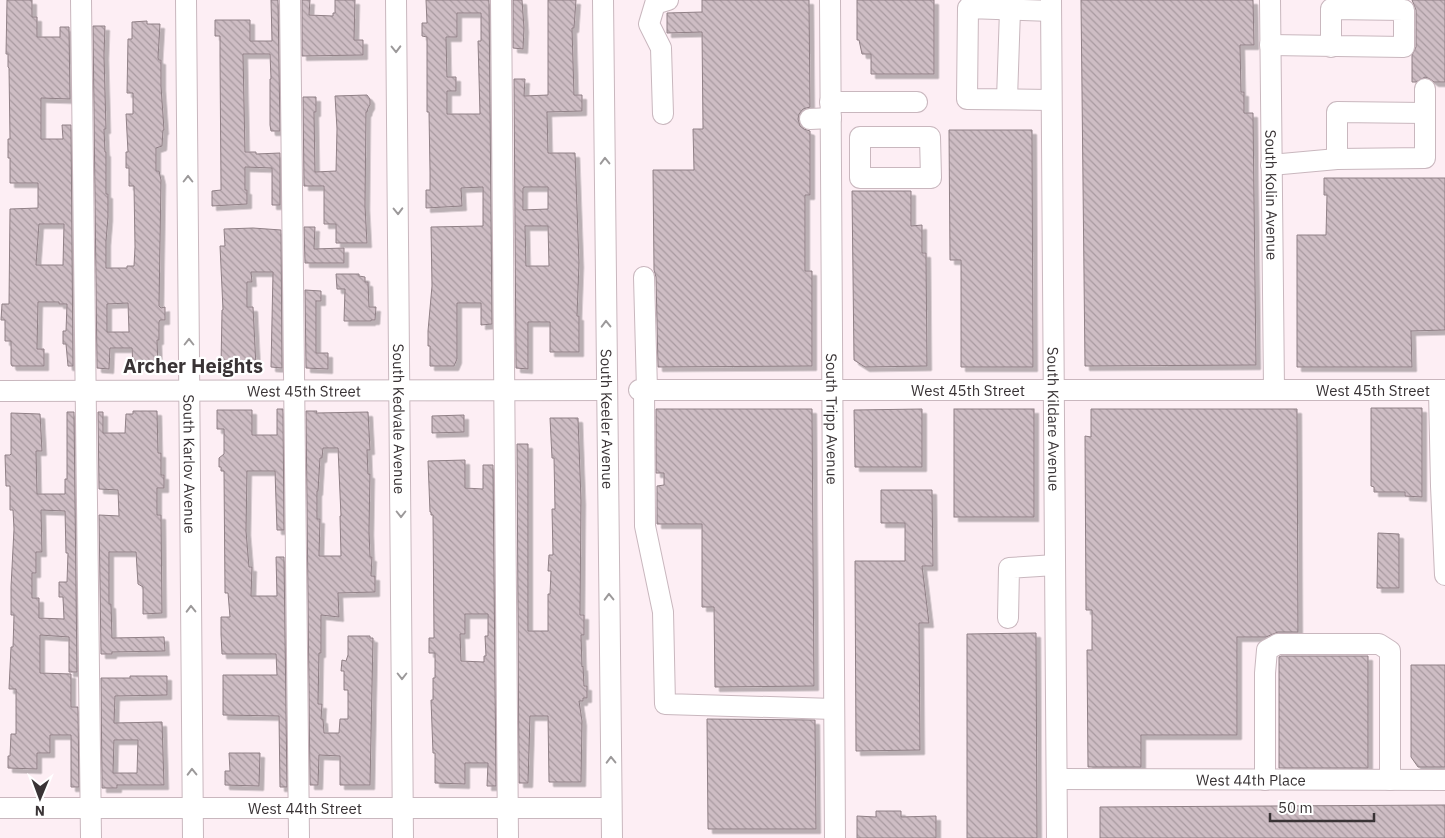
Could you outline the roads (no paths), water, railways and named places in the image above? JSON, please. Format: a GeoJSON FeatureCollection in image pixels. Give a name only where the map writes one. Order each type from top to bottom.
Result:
{"type":"FeatureCollection","features":[{"type":"Feature","properties":{"kind":"street"},"geometry":{"type":"LineString","coordinates":[[81,0],[91,838]]}},
{"type":"Feature","properties":{"kind":"street","name":"South Karlov Avenue"},"geometry":{"type":"LineString","coordinates":[[186,0],[193,838]]}},
{"type":"Feature","properties":{"kind":"street"},"geometry":{"type":"LineString","coordinates":[[290,0],[299,838]]}},
{"type":"Feature","properties":{"kind":"street","name":"South Kedvale Avenue"},"geometry":{"type":"LineString","coordinates":[[396,0],[404,838]]}},
{"type":"Feature","properties":{"kind":"street"},"geometry":{"type":"LineString","coordinates":[[501,0],[508,838]]}},
{"type":"Feature","properties":{"kind":"street","name":"South Keeler Avenue"},"geometry":{"type":"LineString","coordinates":[[603,0],[612,838]]}},
{"type":"Feature","properties":{"kind":"street"},"geometry":{"type":"LineString","coordinates":[[663,114],[661,48],[649,24],[656,4],[668,0]]}},
{"type":"Feature","properties":{"kind":"street","name":"South Tripp Avenue"},"geometry":{"type":"LineString","coordinates":[[830,0],[835,838]]}},
{"type":"Feature","properties":{"kind":"street","name":"South Kolin Avenue"},"geometry":{"type":"LineString","coordinates":[[1270,0],[1274,389]]}},
{"type":"Feature","properties":{"kind":"street"},"geometry":{"type":"LineString","coordinates":[[1051,6],[1010,10],[963,4],[967,99],[1051,100]]}},
{"type":"Feature","properties":{"kind":"street","name":"South Kildare Avenue"},"geometry":{"type":"LineString","coordinates":[[1051,6],[1057,838]]}},
{"type":"Feature","properties":{"kind":"street"},"geometry":{"type":"LineString","coordinates":[[1007,100],[1010,10]]}},
{"type":"Feature","properties":{"kind":"street"},"geometry":{"type":"LineString","coordinates":[[1270,45],[1331,47]]}},
{"type":"Feature","properties":{"kind":"street"},"geometry":{"type":"LineString","coordinates":[[1271,165],[1337,159],[1425,158],[1425,89]]}},
{"type":"Feature","properties":{"kind":"street"},"geometry":{"type":"LineString","coordinates":[[810,119],[830,110],[917,102]]}},
{"type":"Feature","properties":{"kind":"street"},"geometry":{"type":"LineString","coordinates":[[1337,159],[1338,112],[1425,113]]}},
{"type":"Feature","properties":{"kind":"street"},"geometry":{"type":"LineString","coordinates":[[831,157],[860,157]]}},
{"type":"Feature","properties":{"kind":"street"},"geometry":{"type":"LineString","coordinates":[[644,277],[645,526],[663,612],[665,704],[834,709]]}},
{"type":"Feature","properties":{"kind":"street","name":"West 45th Street"},"geometry":{"type":"LineString","coordinates":[[0,390],[607,390]]}},
{"type":"Feature","properties":{"kind":"street","name":"West 45th Street"},"geometry":{"type":"LineString","coordinates":[[644,390],[1442,390]]}},
{"type":"Feature","properties":{"kind":"street"},"geometry":{"type":"LineString","coordinates":[[1442,390],[1441,486],[1445,575]]}},
{"type":"Feature","properties":{"kind":"street"},"geometry":{"type":"LineString","coordinates":[[1008,618],[1009,568],[1055,565]]}},
{"type":"Feature","properties":{"kind":"street"},"geometry":{"type":"LineString","coordinates":[[1265,780],[1265,673],[1267,650],[1278,644],[1379,644],[1390,652],[1390,780]]}},
{"type":"Feature","properties":{"kind":"street","name":"West 44th Place"},"geometry":{"type":"LineString","coordinates":[[1057,779],[1445,780]]}},
{"type":"Feature","properties":{"kind":"street","name":"West 44th Street"},"geometry":{"type":"LineString","coordinates":[[0,808],[611,808]]}},
{"type":"Feature","properties":{"kind":"district","name":"Archer Heights"},"geometry":{"type":"Point","coordinates":[193,365]}}]}
